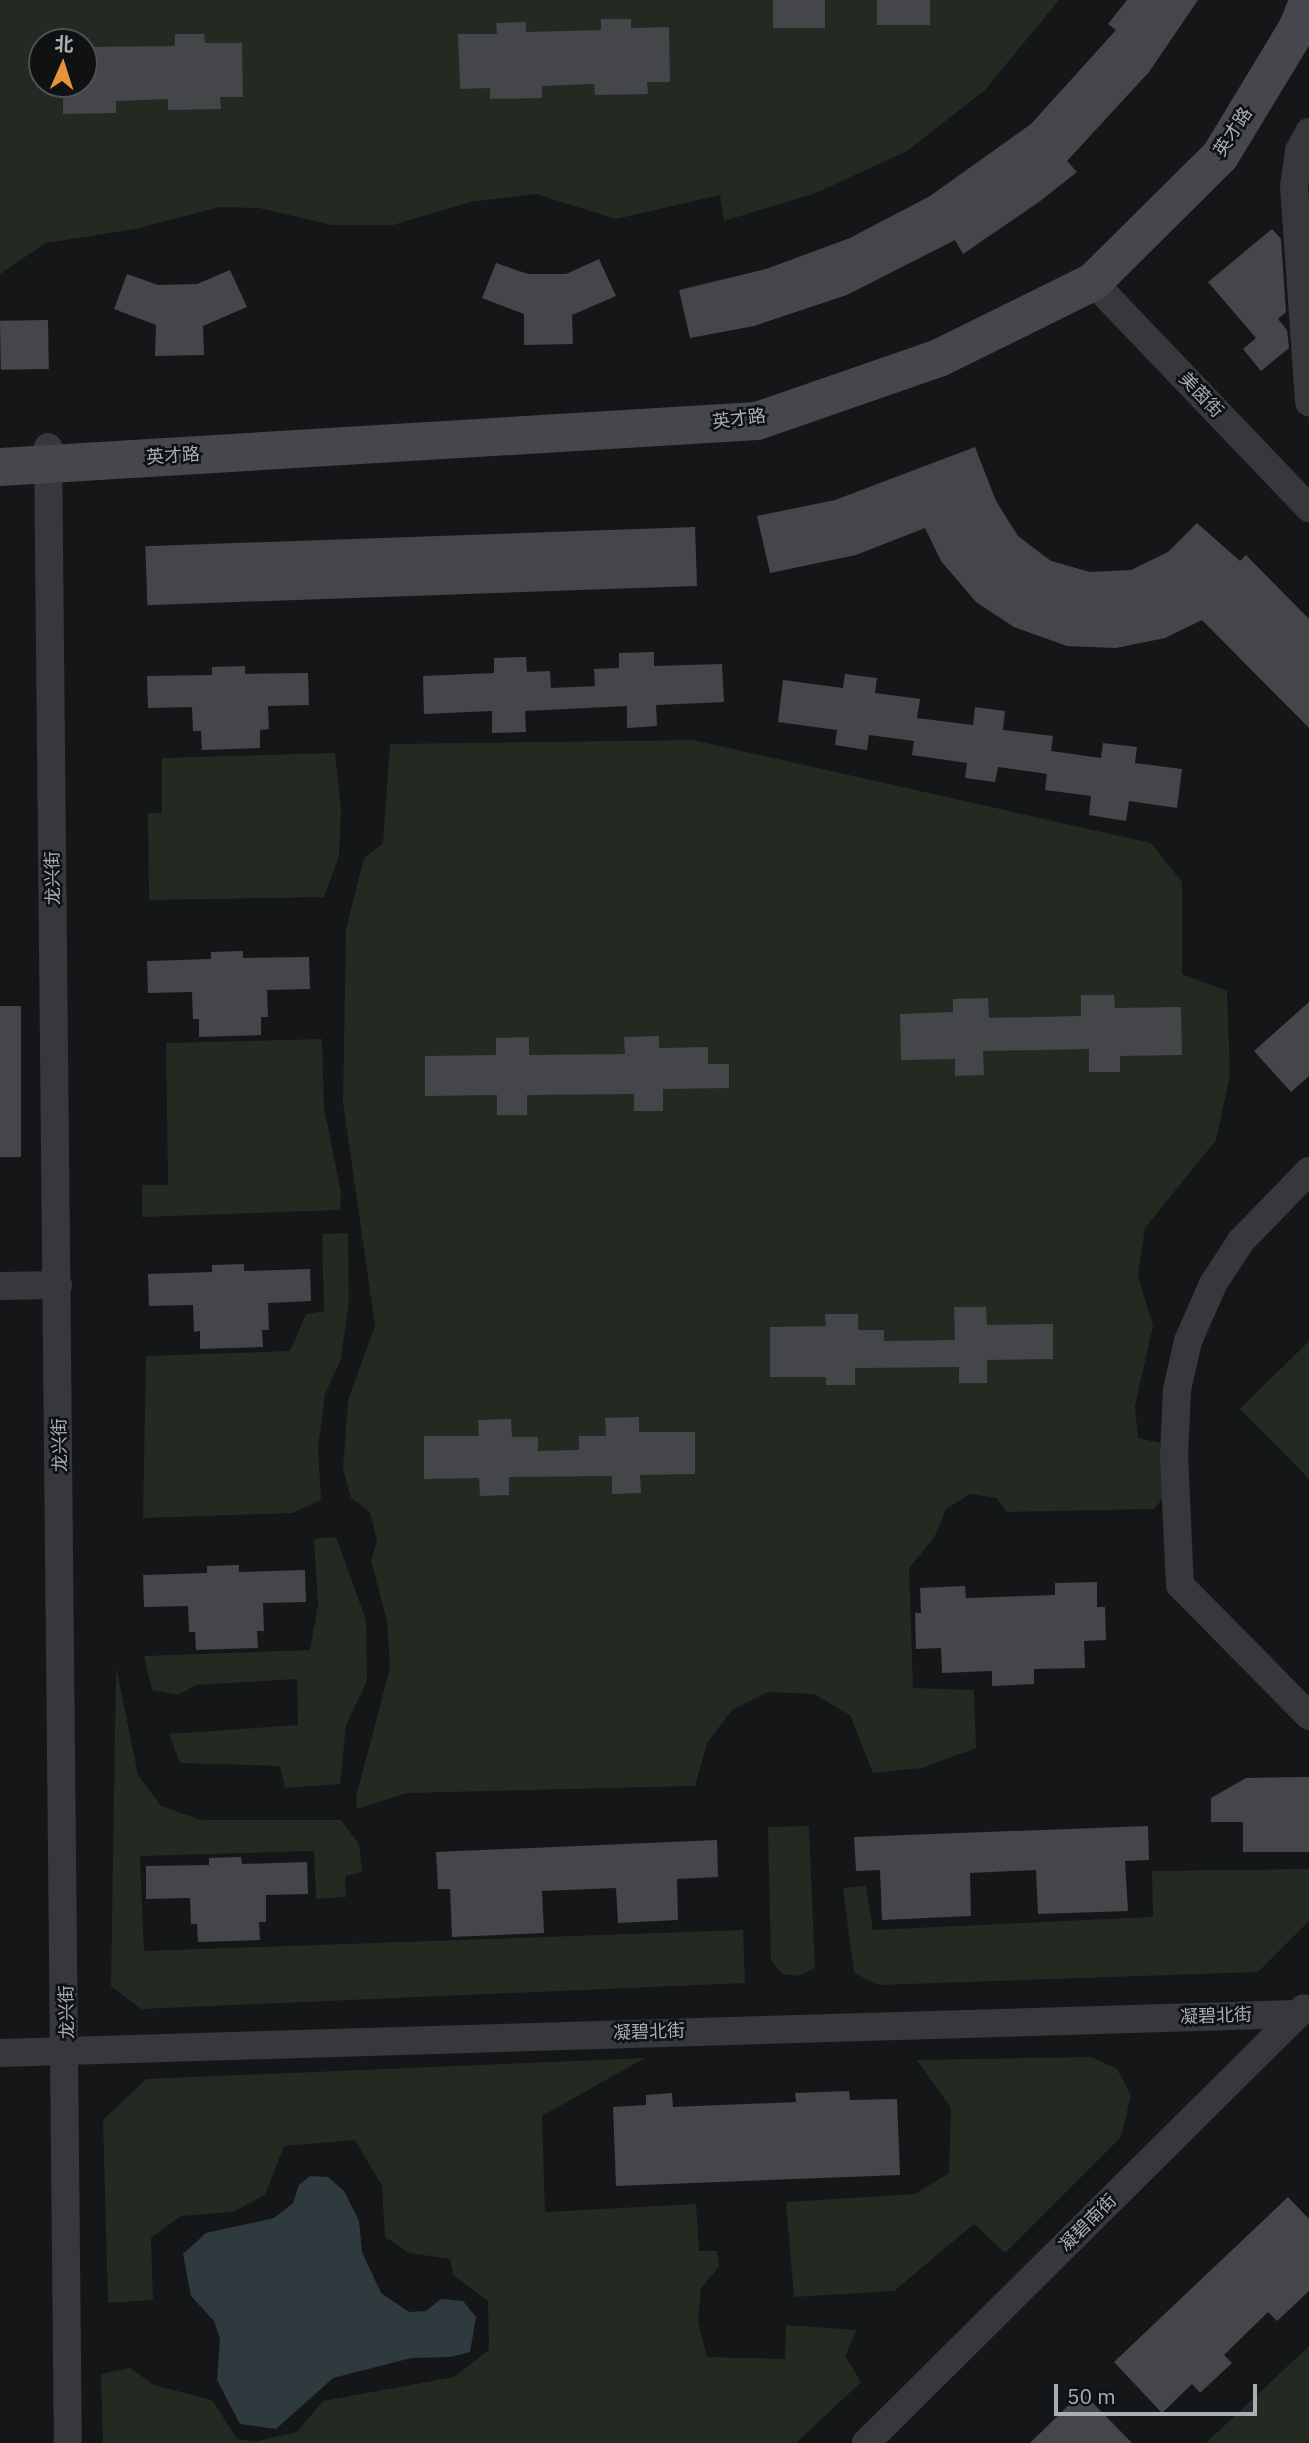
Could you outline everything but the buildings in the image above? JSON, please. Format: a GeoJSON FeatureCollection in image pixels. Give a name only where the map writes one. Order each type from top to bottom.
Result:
{"type":"FeatureCollection","features":[{"type":"Feature","properties":{"kind":"main road","name":"英才路"},"geometry":{"type":"LineString","coordinates":[[0,467],[48,455],[751,405],[934,342],[1085,268],[1208,145],[1287,0]]}},
{"type":"Feature","properties":{"kind":"main road","name":"英才路"},"geometry":{"type":"LineString","coordinates":[[0,450],[48,455],[757,421],[939,358],[1093,282],[1220,156],[1297,29],[1309,0]]}},
{"type":"Feature","properties":{"kind":"street"},"geometry":{"type":"LineString","coordinates":[[1309,132],[1303,171],[1294,186],[1306,324],[1309,402]]}},
{"type":"Feature","properties":{"kind":"street","name":"美茵街"},"geometry":{"type":"LineString","coordinates":[[1093,282],[1309,508]]}},
{"type":"Feature","properties":{"kind":"street","name":"龙兴街"},"geometry":{"type":"LineString","coordinates":[[48,455],[67,2051],[68,2443]]}},
{"type":"Feature","properties":{"kind":"street"},"geometry":{"type":"LineString","coordinates":[[1309,1171],[1241,1241],[1213,1283],[1182,1365],[1174,1455],[1180,1585],[1309,1716]]}},
{"type":"Feature","properties":{"kind":"street"},"geometry":{"type":"LineString","coordinates":[[0,1286],[58,1285]]}},
{"type":"Feature","properties":{"kind":"street","name":"凝碧北街"},"geometry":{"type":"LineString","coordinates":[[0,2053],[1304,2009]]}},
{"type":"Feature","properties":{"kind":"street","name":"凝碧南街"},"geometry":{"type":"LineString","coordinates":[[866,2443],[1304,2009]]}},
{"type":"Feature","properties":{"kind":"shaded area"},"geometry":{"type":"Polygon","coordinates":[[[0,0],[1059,0],[985,90],[907,151],[816,193],[724,221],[720,195],[616,219],[536,194],[470,202],[393,225],[332,225],[259,208],[220,207],[135,229],[46,243],[0,274],[0,0]]]}},
{"type":"Feature","properties":{"kind":"shaded area"},"geometry":{"type":"Polygon","coordinates":[[[693,740],[1151,843],[1182,882],[1182,974],[1227,991],[1230,1075],[1216,1140],[1145,1228],[1138,1276],[1153,1326],[1135,1406],[1138,1438],[1160,1443],[1163,1498],[1154,1509],[1006,1512],[997,1498],[970,1494],[946,1509],[934,1538],[909,1568],[913,1688],[974,1690],[976,1748],[922,1768],[873,1773],[850,1715],[814,1694],[768,1692],[732,1710],[707,1743],[695,1786],[407,1793],[357,1809],[356,1797],[390,1668],[387,1621],[371,1561],[377,1541],[370,1512],[351,1498],[343,1469],[348,1400],[375,1326],[343,1103],[346,929],[364,858],[383,843],[390,744],[693,740]]]}},
{"type":"Feature","properties":{"kind":"shaded area"},"geometry":{"type":"Polygon","coordinates":[[[335,753],[341,809],[339,856],[324,897],[149,900],[148,813],[162,813],[162,758],[335,753]]]}},
{"type":"Feature","properties":{"kind":"shaded area"},"geometry":{"type":"Polygon","coordinates":[[[322,1039],[324,1107],[341,1193],[340,1210],[142,1217],[142,1185],[168,1185],[166,1043],[322,1039]]]}},
{"type":"Feature","properties":{"kind":"shaded area"},"geometry":{"type":"Polygon","coordinates":[[[348,1233],[349,1300],[341,1359],[325,1394],[318,1448],[321,1500],[292,1513],[143,1518],[146,1356],[290,1351],[306,1314],[324,1311],[322,1234],[348,1233]]]}},
{"type":"Feature","properties":{"kind":"shaded area"},"geometry":{"type":"Polygon","coordinates":[[[1309,1341],[1309,1479],[1240,1409],[1309,1341]]]}},
{"type":"Feature","properties":{"kind":"shaded area"},"geometry":{"type":"Polygon","coordinates":[[[336,1537],[366,1620],[367,1681],[346,1725],[340,1784],[285,1788],[280,1766],[180,1763],[169,1734],[298,1725],[297,1679],[196,1685],[178,1695],[152,1690],[144,1656],[310,1650],[318,1605],[314,1539],[336,1537]]]}},
{"type":"Feature","properties":{"kind":"shaded area"},"geometry":{"type":"Polygon","coordinates":[[[116,1667],[138,1775],[161,1806],[201,1820],[341,1820],[359,1844],[362,1872],[345,1876],[346,1897],[316,1899],[314,1851],[140,1856],[144,1951],[743,1930],[745,1983],[141,2009],[111,1986],[116,1667]]]}},
{"type":"Feature","properties":{"kind":"shaded area"},"geometry":{"type":"Polygon","coordinates":[[[809,1826],[815,1968],[799,1976],[782,1974],[771,1961],[768,1827],[809,1826]]]}},
{"type":"Feature","properties":{"kind":"shaded area"},"geometry":{"type":"Polygon","coordinates":[[[1309,1869],[1309,1921],[1258,1972],[879,1985],[854,1973],[843,1888],[866,1886],[873,1930],[1153,1917],[1152,1871],[1309,1869]]]}},
{"type":"Feature","properties":{"kind":"shaded area"},"geometry":{"type":"Polygon","coordinates":[[[1091,2057],[1117,2069],[1131,2095],[1121,2137],[1005,2253],[974,2224],[894,2291],[794,2297],[786,2202],[915,2194],[949,2173],[951,2108],[917,2060],[1091,2057]]]}},
{"type":"Feature","properties":{"kind":"shaded area"},"geometry":{"type":"Polygon","coordinates":[[[645,2058],[542,2116],[545,2212],[696,2204],[699,2251],[717,2251],[719,2267],[701,2288],[698,2321],[707,2357],[785,2359],[786,2325],[857,2330],[845,2356],[861,2382],[796,2443],[103,2443],[101,2374],[130,2368],[154,2385],[212,2400],[237,2439],[257,2441],[297,2432],[323,2401],[454,2377],[489,2350],[488,2301],[453,2275],[450,2259],[409,2253],[385,2237],[382,2186],[355,2140],[284,2146],[265,2195],[233,2212],[181,2216],[151,2238],[153,2300],[108,2303],[103,2120],[146,2079],[645,2058]]]}},
{"type":"Feature","properties":{"kind":"shaded area"},"geometry":{"type":"Polygon","coordinates":[[[310,2176],[328,2177],[344,2191],[359,2221],[362,2252],[381,2293],[409,2312],[426,2311],[441,2299],[463,2301],[476,2317],[470,2352],[450,2357],[411,2358],[333,2378],[276,2429],[240,2424],[217,2380],[220,2339],[214,2321],[191,2296],[183,2254],[206,2233],[274,2218],[293,2203],[299,2185],[310,2176]]]}},
{"type":"Feature","properties":{"kind":"shaded area"},"geometry":{"type":"Polygon","coordinates":[[[1309,2346],[1309,2443],[1206,2443],[1309,2346]]]}}]}
